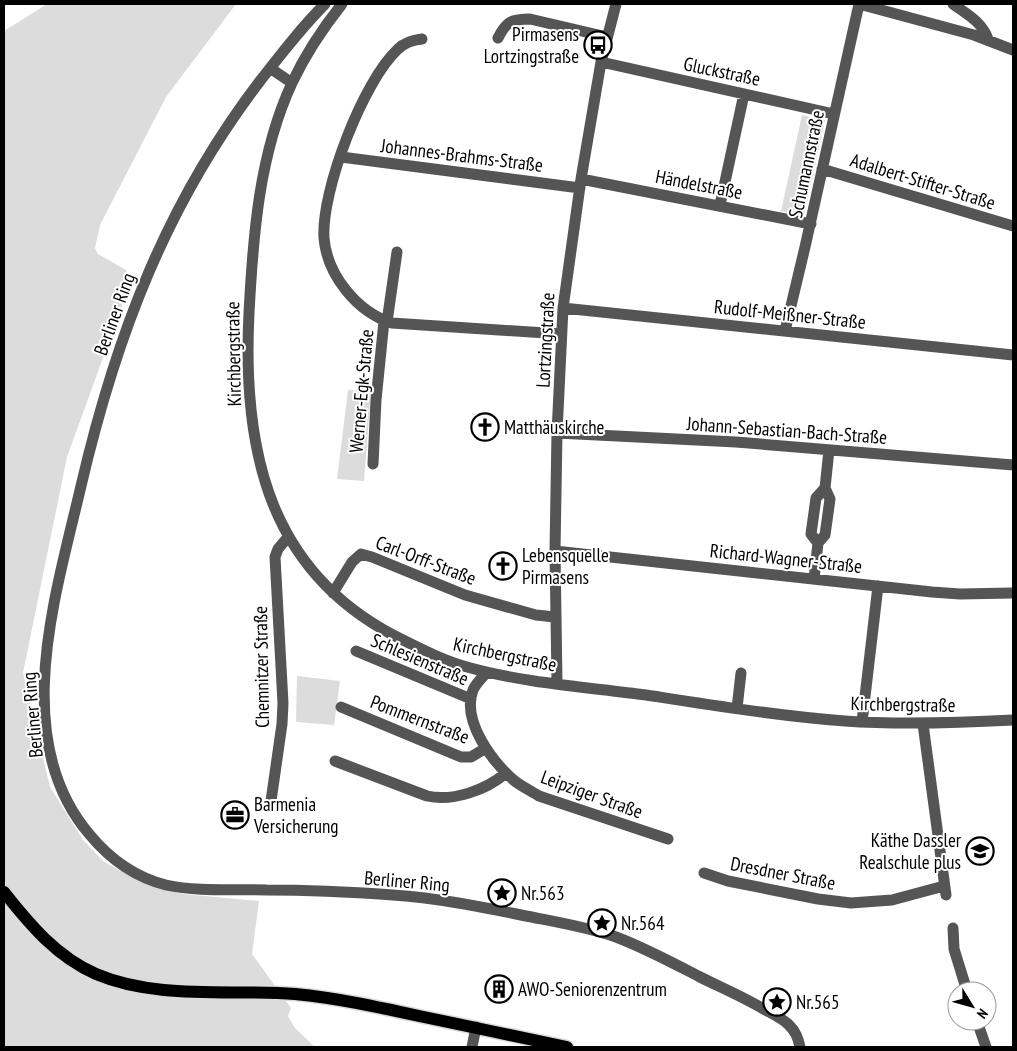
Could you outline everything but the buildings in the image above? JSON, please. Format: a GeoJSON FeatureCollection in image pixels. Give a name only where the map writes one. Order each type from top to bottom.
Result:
{"type":"FeatureCollection","features":[{"type":"Feature","properties":{"kind":"main road"},"geometry":{"type":"LineString","coordinates":[[4,892],[36,930],[54,947],[80,966],[114,980],[141,986],[188,991],[295,994],[358,1003],[567,1047]]}},
{"type":"Feature","properties":{"kind":"street","name":"Berliner Ring"},"geometry":{"type":"LineString","coordinates":[[325,4],[297,34],[239,108],[177,210],[142,285],[113,367],[86,464],[51,614],[44,662],[44,695],[48,742],[56,773],[73,812],[98,844],[116,861],[136,874],[165,884],[194,889],[273,890],[418,897],[488,908],[602,932],[649,952],[749,1001],[779,1018],[795,1032],[800,1047]]}},
{"type":"Feature","properties":{"kind":"street","name":"Kirchbergstraße"},"geometry":{"type":"LineString","coordinates":[[342,4],[315,42],[292,83],[271,143],[254,237],[248,332],[250,400],[256,449],[266,487],[288,537],[308,566],[333,593],[358,613],[391,634],[444,659],[487,672],[737,708],[862,722],[923,724],[1013,720]]}},
{"type":"Feature","properties":{"kind":"street","name":"Lortzingstraße"},"geometry":{"type":"LineString","coordinates":[[557,683],[555,551],[557,433],[563,308],[580,183],[601,62],[616,4]]}},
{"type":"Feature","properties":{"kind":"street"},"geometry":{"type":"LineString","coordinates":[[859,4],[988,40],[1013,50]]}},
{"type":"Feature","properties":{"kind":"street","name":"Schumannstraße"},"geometry":{"type":"LineString","coordinates":[[785,331],[859,4]]}},
{"type":"Feature","properties":{"kind":"street"},"geometry":{"type":"LineString","coordinates":[[953,4],[984,28],[988,40]]}},
{"type":"Feature","properties":{"kind":"street"},"geometry":{"type":"LineString","coordinates":[[498,38],[503,28],[510,21],[517,19],[530,19],[607,37]]}},
{"type":"Feature","properties":{"kind":"street"},"geometry":{"type":"LineString","coordinates":[[422,39],[407,42],[398,49],[382,69],[355,117],[326,207],[324,238],[326,253],[337,276],[346,289],[368,311],[386,321],[404,325],[561,334]]}},
{"type":"Feature","properties":{"kind":"street","name":"Gluckstraße"},"geometry":{"type":"LineString","coordinates":[[601,62],[834,114]]}},
{"type":"Feature","properties":{"kind":"street"},"geometry":{"type":"LineString","coordinates":[[270,68],[292,83]]}},
{"type":"Feature","properties":{"kind":"street"},"geometry":{"type":"LineString","coordinates":[[720,205],[744,94]]}},
{"type":"Feature","properties":{"kind":"street","name":"Johannes-Brahms-Straße"},"geometry":{"type":"LineString","coordinates":[[341,157],[580,183]]}},
{"type":"Feature","properties":{"kind":"street","name":"Adalbert-Stifter-Straße"},"geometry":{"type":"LineString","coordinates":[[822,169],[1013,226]]}},
{"type":"Feature","properties":{"kind":"street","name":"Händelstraße"},"geometry":{"type":"LineString","coordinates":[[580,183],[720,205],[810,224]]}},
{"type":"Feature","properties":{"kind":"street","name":"Werner-Egk-Straße"},"geometry":{"type":"LineString","coordinates":[[373,464],[376,400],[397,252]]}},
{"type":"Feature","properties":{"kind":"street","name":"Rudolf-Meißner-Straße"},"geometry":{"type":"LineString","coordinates":[[563,308],[1013,355]]}},
{"type":"Feature","properties":{"kind":"street","name":"Johann-Sebastian-Bach-Straße"},"geometry":{"type":"LineString","coordinates":[[557,433],[736,442],[1013,465]]}},
{"type":"Feature","properties":{"kind":"street"},"geometry":{"type":"LineString","coordinates":[[814,579],[818,543],[825,536],[830,499],[824,488],[829,450]]}},
{"type":"Feature","properties":{"kind":"street","name":"Chemnitzer Straße"},"geometry":{"type":"LineString","coordinates":[[271,801],[282,724],[283,703],[275,557],[278,549],[288,537]]}},
{"type":"Feature","properties":{"kind":"street","name":"Richard-Wagner-Straße"},"geometry":{"type":"LineString","coordinates":[[555,551],[960,594],[1013,593]]}},
{"type":"Feature","properties":{"kind":"street","name":"Carl-Orff-Straße"},"geometry":{"type":"LineString","coordinates":[[333,593],[352,562],[361,554],[465,595],[536,614],[555,617]]}},
{"type":"Feature","properties":{"kind":"street"},"geometry":{"type":"LineString","coordinates":[[862,722],[878,586]]}},
{"type":"Feature","properties":{"kind":"street","name":"Schlesienstraße"},"geometry":{"type":"LineString","coordinates":[[356,651],[471,699]]}},
{"type":"Feature","properties":{"kind":"street"},"geometry":{"type":"LineString","coordinates":[[471,699],[474,689],[487,672]]}},
{"type":"Feature","properties":{"kind":"street"},"geometry":{"type":"LineString","coordinates":[[737,708],[741,673]]}},
{"type":"Feature","properties":{"kind":"street","name":"Leipziger Straße"},"geometry":{"type":"LineString","coordinates":[[471,699],[472,720],[486,748],[506,773],[523,787],[539,796],[668,839]]}},
{"type":"Feature","properties":{"kind":"street","name":"Pommernstraße"},"geometry":{"type":"LineString","coordinates":[[342,707],[461,757],[471,757],[486,748]]}},
{"type":"Feature","properties":{"kind":"street","name":"Dresdner Straße"},"geometry":{"type":"LineString","coordinates":[[704,873],[738,883],[818,899],[851,903],[892,900],[945,891],[923,724]]}},
{"type":"Feature","properties":{"kind":"street"},"geometry":{"type":"LineString","coordinates":[[335,761],[436,798],[452,798],[495,782],[506,773]]}},
{"type":"Feature","properties":{"kind":"street"},"geometry":{"type":"LineString","coordinates":[[953,928],[954,949],[964,981]]}},
{"type":"Feature","properties":{"kind":"street"},"geometry":{"type":"LineString","coordinates":[[472,1047],[476,1027]]}},
{"type":"Feature","properties":{"kind":"street"},"geometry":{"type":"LineString","coordinates":[[980,1031],[986,1047]]}},
{"type":"Feature","properties":{"kind":"shaded area"},"geometry":{"type":"Polygon","coordinates":[[[47,4],[236,4],[166,97],[100,225],[95,248],[98,254],[126,270],[129,286],[67,457],[23,673],[50,787],[83,840],[103,861],[128,875],[155,887],[183,894],[259,901],[252,954],[291,1008],[288,1016],[295,1028],[315,1047],[4,1047],[4,31],[47,4]]]}},
{"type":"Feature","properties":{"kind":"shaded area"},"geometry":{"type":"Polygon","coordinates":[[[802,115],[825,120],[804,216],[781,211],[802,115]]]}},
{"type":"Feature","properties":{"kind":"shaded area"},"geometry":{"type":"Polygon","coordinates":[[[348,390],[371,391],[364,481],[337,479],[348,390]]]}},
{"type":"Feature","properties":{"kind":"shaded area"},"geometry":{"type":"Polygon","coordinates":[[[297,676],[340,681],[334,725],[296,722],[297,676]]]}},
{"type":"Feature","properties":{"kind":"place","name":"Pirmasens Lortzingstraße"},"geometry":{"type":"Point","coordinates":[598,45]}},
{"type":"Feature","properties":{"kind":"place","name":"Matthäuskirche"},"geometry":{"type":"Point","coordinates":[485,427]}},
{"type":"Feature","properties":{"kind":"place","name":"Lebensquelle Pirmasens"},"geometry":{"type":"Point","coordinates":[503,566]}},
{"type":"Feature","properties":{"kind":"place","name":"Barmenia Versicherung"},"geometry":{"type":"Point","coordinates":[235,815]}},
{"type":"Feature","properties":{"kind":"place","name":"Käthe Dassler Realschule plus"},"geometry":{"type":"Point","coordinates":[980,851]}},
{"type":"Feature","properties":{"kind":"place","name":"Nr.563"},"geometry":{"type":"Point","coordinates":[502,893]}},
{"type":"Feature","properties":{"kind":"place","name":"Nr.564"},"geometry":{"type":"Point","coordinates":[602,923]}},
{"type":"Feature","properties":{"kind":"place","name":"AWO-Seniorenzentrum"},"geometry":{"type":"Point","coordinates":[499,989]}},
{"type":"Feature","properties":{"kind":"place","name":"Nr.565"},"geometry":{"type":"Point","coordinates":[777,1002]}}]}
